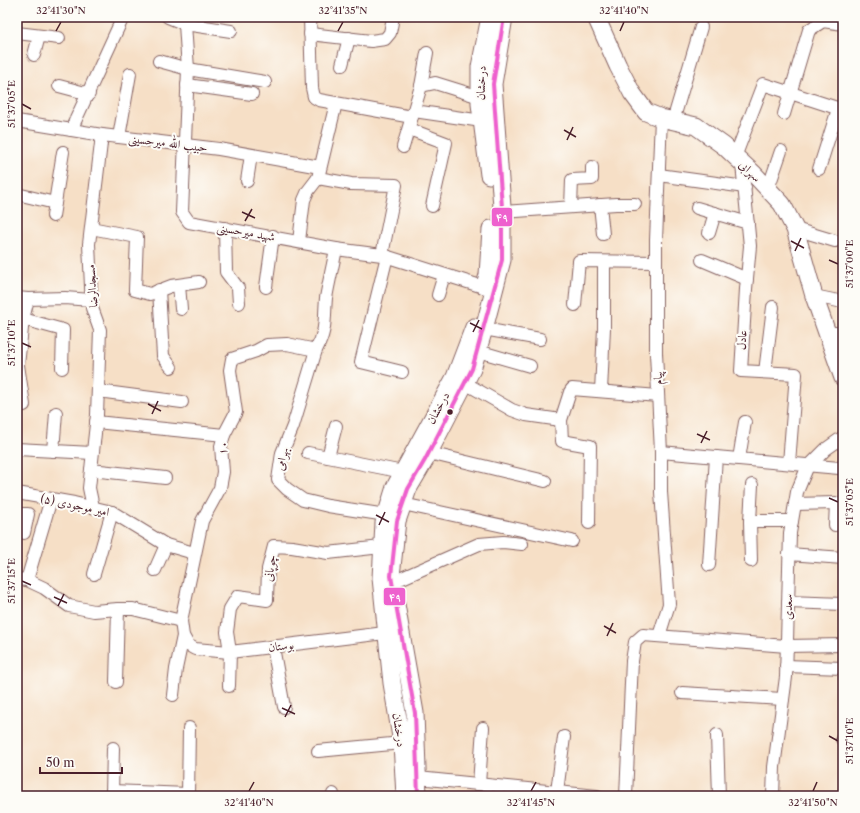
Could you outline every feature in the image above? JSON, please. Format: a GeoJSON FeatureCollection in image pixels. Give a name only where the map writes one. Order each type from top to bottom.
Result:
{"type":"FeatureCollection","features":[{"type":"Feature","properties":{"kind":"main road","name":"درخشان"},"geometry":{"type":"LineString","coordinates":[[418,796],[415,712],[381,578],[389,546],[408,489],[429,453],[472,369],[484,329],[489,290],[488,275],[491,248],[492,195],[482,121],[480,67],[490,17]]}},
{"type":"Feature","properties":{"kind":"main road","name":"درخشان"},"geometry":{"type":"LineString","coordinates":[[405,796],[402,743],[392,683],[394,632],[393,582],[391,576],[389,546],[384,523],[395,488],[455,377],[502,260],[502,212],[493,84],[504,17]]}},
{"type":"Feature","properties":{"kind":"main road","name":"سهرابی"},"geometry":{"type":"LineString","coordinates":[[596,17],[632,93],[646,112],[696,126],[724,146],[782,204],[795,229],[814,296],[843,378]]}},
{"type":"Feature","properties":{"kind":"street"},"geometry":{"type":"LineString","coordinates":[[71,130],[123,17]]}},
{"type":"Feature","properties":{"kind":"street"},"geometry":{"type":"LineString","coordinates":[[168,17],[231,31]]}},
{"type":"Feature","properties":{"kind":"street"},"geometry":{"type":"LineString","coordinates":[[310,17],[312,88],[314,97],[319,100],[412,119],[482,121]]}},
{"type":"Feature","properties":{"kind":"street"},"geometry":{"type":"LineString","coordinates":[[310,34],[371,41],[384,40],[390,33],[394,17]]}},
{"type":"Feature","properties":{"kind":"street","name":"شهید میرحسینی"},"geometry":{"type":"LineString","coordinates":[[186,20],[188,69],[182,212],[189,222],[336,248],[385,255],[489,290]]}},
{"type":"Feature","properties":{"kind":"street"},"geometry":{"type":"LineString","coordinates":[[784,114],[809,30],[822,21],[843,24]]}},
{"type":"Feature","properties":{"kind":"street","name":"پیام"},"geometry":{"type":"LineString","coordinates":[[659,636],[669,604],[661,492],[661,452],[656,353],[658,175],[667,119],[701,27]]}},
{"type":"Feature","properties":{"kind":"street"},"geometry":{"type":"LineString","coordinates":[[17,33],[59,38]]}},
{"type":"Feature","properties":{"kind":"street"},"geometry":{"type":"LineString","coordinates":[[34,55],[39,36]]}},
{"type":"Feature","properties":{"kind":"street"},"geometry":{"type":"LineString","coordinates":[[342,65],[349,38]]}},
{"type":"Feature","properties":{"kind":"street"},"geometry":{"type":"LineString","coordinates":[[404,147],[421,86],[427,53]]}},
{"type":"Feature","properties":{"kind":"street"},"geometry":{"type":"LineString","coordinates":[[159,61],[188,69],[265,82]]}},
{"type":"Feature","properties":{"kind":"street"},"geometry":{"type":"LineString","coordinates":[[119,137],[130,74]]}},
{"type":"Feature","properties":{"kind":"street"},"geometry":{"type":"LineString","coordinates":[[421,86],[435,83],[480,97]]}},
{"type":"Feature","properties":{"kind":"street"},"geometry":{"type":"LineString","coordinates":[[739,160],[763,84],[841,110],[819,169]]}},
{"type":"Feature","properties":{"kind":"street"},"geometry":{"type":"LineString","coordinates":[[187,85],[252,94]]}},
{"type":"Feature","properties":{"kind":"street"},"geometry":{"type":"LineString","coordinates":[[59,86],[88,94]]}},
{"type":"Feature","properties":{"kind":"street"},"geometry":{"type":"LineString","coordinates":[[298,241],[304,200],[319,172],[336,103]]}},
{"type":"Feature","properties":{"kind":"street"},"geometry":{"type":"LineString","coordinates":[[412,119],[446,143],[432,206]]}},
{"type":"Feature","properties":{"kind":"street","name":"حبیب الله میرحسینی"},"geometry":{"type":"LineString","coordinates":[[17,121],[102,135],[251,155],[319,172],[351,184],[396,186],[385,255]]}},
{"type":"Feature","properties":{"kind":"street","name":"مسجدالرضا"},"geometry":{"type":"LineString","coordinates":[[93,507],[89,488],[96,422],[100,330],[92,308],[89,244],[102,135]]}},
{"type":"Feature","properties":{"kind":"street"},"geometry":{"type":"LineString","coordinates":[[768,189],[781,151]]}},
{"type":"Feature","properties":{"kind":"street"},"geometry":{"type":"LineString","coordinates":[[53,216],[63,152]]}},
{"type":"Feature","properties":{"kind":"street"},"geometry":{"type":"LineString","coordinates":[[247,181],[251,155]]}},
{"type":"Feature","properties":{"kind":"street","name":"عادل"},"geometry":{"type":"LineString","coordinates":[[739,160],[745,187],[750,246],[740,371],[796,374],[789,463]]}},
{"type":"Feature","properties":{"kind":"street"},"geometry":{"type":"LineString","coordinates":[[571,207],[572,180],[592,179],[592,167]]}},
{"type":"Feature","properties":{"kind":"street"},"geometry":{"type":"LineString","coordinates":[[658,175],[745,187]]}},
{"type":"Feature","properties":{"kind":"street"},"geometry":{"type":"LineString","coordinates":[[17,194],[55,203]]}},
{"type":"Feature","properties":{"kind":"street"},"geometry":{"type":"LineString","coordinates":[[502,212],[635,204]]}},
{"type":"Feature","properties":{"kind":"street"},"geometry":{"type":"LineString","coordinates":[[600,205],[603,234]]}},
{"type":"Feature","properties":{"kind":"street"},"geometry":{"type":"LineString","coordinates":[[697,208],[748,223]]}},
{"type":"Feature","properties":{"kind":"street"},"geometry":{"type":"LineString","coordinates":[[709,233],[715,213]]}},
{"type":"Feature","properties":{"kind":"street"},"geometry":{"type":"LineString","coordinates":[[91,228],[137,237],[135,290],[150,294],[179,285],[199,282]]}},
{"type":"Feature","properties":{"kind":"street"},"geometry":{"type":"LineString","coordinates":[[225,228],[226,272],[238,288],[239,302]]}},
{"type":"Feature","properties":{"kind":"street"},"geometry":{"type":"LineString","coordinates":[[795,229],[835,241]]}},
{"type":"Feature","properties":{"kind":"street"},"geometry":{"type":"LineString","coordinates":[[266,287],[273,236]]}},
{"type":"Feature","properties":{"kind":"street"},"geometry":{"type":"LineString","coordinates":[[316,350],[322,339],[325,324],[326,298],[336,248]]}},
{"type":"Feature","properties":{"kind":"street"},"geometry":{"type":"LineString","coordinates":[[385,255],[361,362],[402,372]]}},
{"type":"Feature","properties":{"kind":"street"},"geometry":{"type":"LineString","coordinates":[[702,260],[747,279]]}},
{"type":"Feature","properties":{"kind":"street"},"geometry":{"type":"LineString","coordinates":[[575,305],[579,261],[656,262]]}},
{"type":"Feature","properties":{"kind":"street"},"geometry":{"type":"LineString","coordinates":[[601,391],[604,328],[604,262]]}},
{"type":"Feature","properties":{"kind":"street"},"geometry":{"type":"LineString","coordinates":[[438,295],[444,275]]}},
{"type":"Feature","properties":{"kind":"street"},"geometry":{"type":"LineString","coordinates":[[179,285],[181,309]]}},
{"type":"Feature","properties":{"kind":"street"},"geometry":{"type":"LineString","coordinates":[[159,290],[163,356],[171,367]]}},
{"type":"Feature","properties":{"kind":"street"},"geometry":{"type":"LineString","coordinates":[[814,296],[843,302]]}},
{"type":"Feature","properties":{"kind":"street"},"geometry":{"type":"LineString","coordinates":[[24,405],[18,365],[19,340],[23,319],[22,299],[65,298],[92,300]]}},
{"type":"Feature","properties":{"kind":"street"},"geometry":{"type":"LineString","coordinates":[[765,372],[773,307]]}},
{"type":"Feature","properties":{"kind":"street"},"geometry":{"type":"LineString","coordinates":[[23,319],[63,330],[62,368]]}},
{"type":"Feature","properties":{"kind":"street"},"geometry":{"type":"LineString","coordinates":[[484,329],[540,339]]}},
{"type":"Feature","properties":{"kind":"street"},"geometry":{"type":"LineString","coordinates":[[826,332],[843,334]]}},
{"type":"Feature","properties":{"kind":"street","name":"۱۰"},"geometry":{"type":"LineString","coordinates":[[181,621],[194,553],[202,521],[220,488],[223,472],[221,446],[224,435],[236,412],[230,370],[232,359],[256,351],[267,345],[287,344],[316,350]]}},
{"type":"Feature","properties":{"kind":"street","name":"بهرامی"},"geometry":{"type":"LineString","coordinates":[[316,350],[295,420],[282,452],[278,480],[287,489],[303,500],[328,506],[386,514]]}},
{"type":"Feature","properties":{"kind":"street"},"geometry":{"type":"LineString","coordinates":[[478,351],[530,366]]}},
{"type":"Feature","properties":{"kind":"street"},"geometry":{"type":"LineString","coordinates":[[465,383],[512,410],[526,415],[561,420]]}},
{"type":"Feature","properties":{"kind":"street"},"geometry":{"type":"LineString","coordinates":[[589,523],[590,446],[562,441],[561,420],[572,388],[658,396]]}},
{"type":"Feature","properties":{"kind":"street"},"geometry":{"type":"LineString","coordinates":[[98,391],[182,402]]}},
{"type":"Feature","properties":{"kind":"street"},"geometry":{"type":"LineString","coordinates":[[53,451],[56,413]]}},
{"type":"Feature","properties":{"kind":"street"},"geometry":{"type":"LineString","coordinates":[[96,422],[224,435]]}},
{"type":"Feature","properties":{"kind":"street"},"geometry":{"type":"LineString","coordinates":[[739,459],[745,422]]}},
{"type":"Feature","properties":{"kind":"street"},"geometry":{"type":"LineString","coordinates":[[328,457],[336,426]]}},
{"type":"Feature","properties":{"kind":"street","name":"سعدی"},"geometry":{"type":"LineString","coordinates":[[773,796],[774,767],[786,666],[789,554],[792,521],[797,492],[810,465],[826,449],[843,436]]}},
{"type":"Feature","properties":{"kind":"street"},"geometry":{"type":"LineString","coordinates":[[17,449],[92,453]]}},
{"type":"Feature","properties":{"kind":"street"},"geometry":{"type":"LineString","coordinates":[[661,452],[839,468]]}},
{"type":"Feature","properties":{"kind":"street"},"geometry":{"type":"LineString","coordinates":[[308,453],[403,472]]}},
{"type":"Feature","properties":{"kind":"street"},"geometry":{"type":"LineString","coordinates":[[429,453],[545,481]]}},
{"type":"Feature","properties":{"kind":"street"},"geometry":{"type":"LineString","coordinates":[[709,566],[716,457]]}},
{"type":"Feature","properties":{"kind":"street"},"geometry":{"type":"LineString","coordinates":[[91,470],[165,478]]}},
{"type":"Feature","properties":{"kind":"street"},"geometry":{"type":"LineString","coordinates":[[751,561],[750,521],[752,485]]}},
{"type":"Feature","properties":{"kind":"street","name":"امیر موجودی (۵)"},"geometry":{"type":"LineString","coordinates":[[17,493],[112,512],[166,545],[194,553]]}},
{"type":"Feature","properties":{"kind":"street"},"geometry":{"type":"LineString","coordinates":[[51,499],[22,579],[44,588],[69,606],[94,611],[134,609],[181,621],[183,636],[176,669],[173,696]]}},
{"type":"Feature","properties":{"kind":"street"},"geometry":{"type":"LineString","coordinates":[[403,504],[572,541]]}},
{"type":"Feature","properties":{"kind":"street"},"geometry":{"type":"LineString","coordinates":[[795,504],[836,504],[835,525]]}},
{"type":"Feature","properties":{"kind":"street"},"geometry":{"type":"LineString","coordinates":[[94,574],[112,512]]}},
{"type":"Feature","properties":{"kind":"street"},"geometry":{"type":"LineString","coordinates":[[17,514],[28,514],[24,533]]}},
{"type":"Feature","properties":{"kind":"street"},"geometry":{"type":"LineString","coordinates":[[750,521],[792,521]]}},
{"type":"Feature","properties":{"kind":"street"},"geometry":{"type":"LineString","coordinates":[[393,582],[479,544],[503,542],[522,544]]}},
{"type":"Feature","properties":{"kind":"street"},"geometry":{"type":"LineString","coordinates":[[155,570],[166,545]]}},
{"type":"Feature","properties":{"kind":"street","name":"چوپانی"},"geometry":{"type":"LineString","coordinates":[[230,652],[227,632],[230,609],[238,596],[266,600],[268,569],[274,546],[292,547],[328,553],[389,546]]}},
{"type":"Feature","properties":{"kind":"street"},"geometry":{"type":"LineString","coordinates":[[789,554],[843,558]]}},
{"type":"Feature","properties":{"kind":"street"},"geometry":{"type":"LineString","coordinates":[[788,602],[843,604]]}},
{"type":"Feature","properties":{"kind":"street"},"geometry":{"type":"LineString","coordinates":[[116,682],[118,609]]}},
{"type":"Feature","properties":{"kind":"street","name":"بوستان"},"geometry":{"type":"LineString","coordinates":[[183,636],[188,645],[194,649],[230,652],[394,632]]}},
{"type":"Feature","properties":{"kind":"street"},"geometry":{"type":"LineString","coordinates":[[626,796],[632,661],[635,642],[643,635],[787,646],[843,645]]}},
{"type":"Feature","properties":{"kind":"street"},"geometry":{"type":"LineString","coordinates":[[273,647],[284,707]]}},
{"type":"Feature","properties":{"kind":"street"},"geometry":{"type":"LineString","coordinates":[[229,686],[230,652]]}},
{"type":"Feature","properties":{"kind":"street"},"geometry":{"type":"LineString","coordinates":[[786,666],[843,668]]}},
{"type":"Feature","properties":{"kind":"street"},"geometry":{"type":"LineString","coordinates":[[682,693],[783,699]]}},
{"type":"Feature","properties":{"kind":"street"},"geometry":{"type":"LineString","coordinates":[[113,748],[112,793],[188,795],[189,728]]}},
{"type":"Feature","properties":{"kind":"street"},"geometry":{"type":"LineString","coordinates":[[479,784],[483,728]]}},
{"type":"Feature","properties":{"kind":"street"},"geometry":{"type":"LineString","coordinates":[[717,735],[719,796]]}},
{"type":"Feature","properties":{"kind":"street"},"geometry":{"type":"LineString","coordinates":[[557,792],[564,737]]}},
{"type":"Feature","properties":{"kind":"street"},"geometry":{"type":"LineString","coordinates":[[318,751],[402,743]]}},
{"type":"Feature","properties":{"kind":"street"},"geometry":{"type":"LineString","coordinates":[[418,778],[479,784],[535,793],[557,792],[597,796]]}},
{"type":"Feature","properties":{"kind":"transit line","name":"۴۹"},"geometry":{"type":"LineString","coordinates":[[418,796],[415,713],[391,576],[397,521],[408,489],[425,460],[472,369],[502,260],[502,207],[493,84],[504,17]]}}]}
